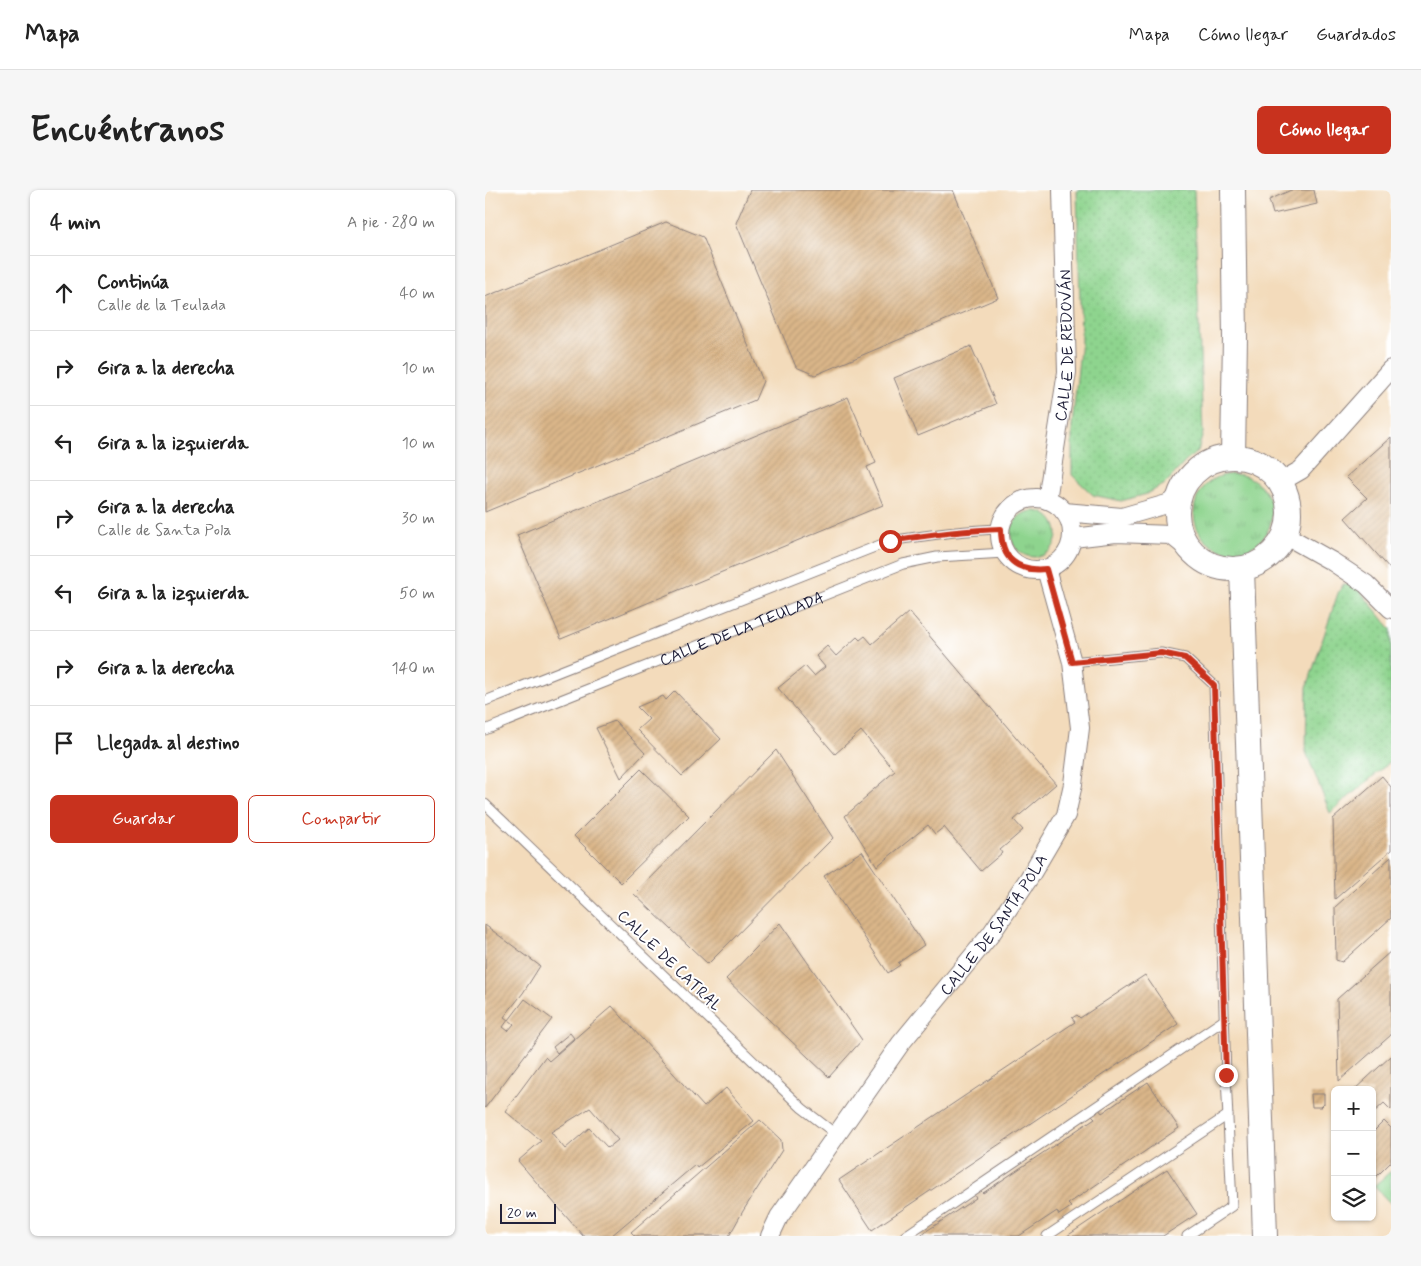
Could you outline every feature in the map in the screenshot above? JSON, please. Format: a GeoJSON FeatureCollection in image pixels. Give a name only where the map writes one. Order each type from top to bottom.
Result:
{"type":"FeatureCollection","features":[{"type":"Feature","properties":{"kind":"street","name":"CALLE DE REDOVÁN"},"geometry":{"type":"LineString","coordinates":[[1047,500],[1067,372],[1062,190]]}},
{"type":"Feature","properties":{"kind":"street"},"geometry":{"type":"LineString","coordinates":[[1233,190],[1235,337],[1233,456]]}},
{"type":"Feature","properties":{"kind":"street"},"geometry":{"type":"LineString","coordinates":[[1280,482],[1301,470],[1391,369]]}},
{"type":"Feature","properties":{"kind":"street"},"geometry":{"type":"LineString","coordinates":[[1073,538],[1116,533],[1171,535],[1191,551],[1206,562],[1223,568],[1242,568],[1260,563],[1275,551],[1285,536],[1290,518],[1288,499],[1280,482],[1268,468],[1251,459],[1233,456],[1214,459],[1198,468],[1185,481],[1178,498],[1176,517],[1181,535],[1191,551]]}},
{"type":"Feature","properties":{"kind":"street"},"geometry":{"type":"LineString","coordinates":[[1036,498],[1047,500],[1059,506],[1064,512],[1068,516],[1073,529],[1073,538],[1069,550],[1057,564],[1046,569],[1025,569],[1005,553],[1001,541],[1001,529],[1005,517],[1014,505],[1023,500],[1036,498]]}},
{"type":"Feature","properties":{"kind":"street"},"geometry":{"type":"LineString","coordinates":[[1064,512],[1122,517],[1167,504],[1178,498]]}},
{"type":"Feature","properties":{"kind":"street"},"geometry":{"type":"LineString","coordinates":[[1285,536],[1333,562],[1366,584],[1391,609]]}},
{"type":"Feature","properties":{"kind":"street"},"geometry":{"type":"LineString","coordinates":[[1242,568],[1265,1236]]}},
{"type":"Feature","properties":{"kind":"street","name":"CALLE DE SANTA POLA"},"geometry":{"type":"LineString","coordinates":[[770,1236],[779,1217],[901,1043],[991,934],[1029,878],[1066,815],[1073,784],[1080,728],[1072,662],[1046,569]]}},
{"type":"Feature","properties":{"kind":"lane","name":"CALLE DE LA TEULADA"},"geometry":{"type":"LineString","coordinates":[[485,701],[890,541],[929,534],[1001,529]]}},
{"type":"Feature","properties":{"kind":"lane","name":"CALLE DE LA TEULADA"},"geometry":{"type":"LineString","coordinates":[[485,730],[903,564],[937,557],[1005,553]]}},
{"type":"Feature","properties":{"kind":"lane"},"geometry":{"type":"LineString","coordinates":[[1072,662],[1161,653],[1185,658],[1214,685],[1232,1206],[1187,1236]]}},
{"type":"Feature","properties":{"kind":"lane","name":"CALLE DE CATRAL"},"geometry":{"type":"LineString","coordinates":[[485,804],[803,1108],[837,1135]]}},
{"type":"Feature","properties":{"kind":"lane"},"geometry":{"type":"LineString","coordinates":[[905,1236],[1225,1020]]}},
{"type":"Feature","properties":{"kind":"lane"},"geometry":{"type":"LineString","coordinates":[[1047,1236],[1228,1115]]}},
{"type":"Feature","properties":{"kind":"green space"},"geometry":{"type":"Polygon","coordinates":[[[1077,190],[1194,190],[1203,433],[1198,451],[1165,484],[1147,494],[1121,501],[1093,495],[1072,475],[1072,426],[1081,340],[1077,190]]]}},
{"type":"Feature","properties":{"kind":"green space"},"geometry":{"type":"Polygon","coordinates":[[[1233,474],[1248,477],[1260,486],[1269,498],[1272,513],[1269,528],[1260,540],[1248,549],[1233,552],[1218,549],[1206,540],[1197,528],[1194,513],[1197,498],[1206,486],[1218,477],[1233,474]]]}},
{"type":"Feature","properties":{"kind":"green space"},"geometry":{"type":"Polygon","coordinates":[[[1034,511],[1047,515],[1053,521],[1057,534],[1053,547],[1047,553],[1034,557],[1021,553],[1015,547],[1011,534],[1015,521],[1021,515],[1034,511]]]}},
{"type":"Feature","properties":{"kind":"green space"},"geometry":{"type":"Polygon","coordinates":[[[1343,584],[1356,586],[1391,629],[1391,761],[1330,813],[1306,752],[1307,687],[1338,593],[1343,584]]]}},
{"type":"Feature","properties":{"kind":"green space"},"geometry":{"type":"Polygon","coordinates":[[[1391,1171],[1391,1204],[1376,1188],[1376,1184],[1391,1171]]]}},
{"type":"Feature","properties":{"kind":"building"},"geometry":{"type":"Polygon","coordinates":[[[750,190],[953,190],[998,298],[815,375],[796,367],[736,223],[750,190]]]}},
{"type":"Feature","properties":{"kind":"building"},"geometry":{"type":"Polygon","coordinates":[[[1291,190],[1314,190],[1317,204],[1273,214],[1269,200],[1291,190]]]}},
{"type":"Feature","properties":{"kind":"building"},"geometry":{"type":"Polygon","coordinates":[[[666,222],[703,237],[763,381],[755,400],[485,512],[485,297],[666,222]]]}},
{"type":"Feature","properties":{"kind":"building"},"geometry":{"type":"Polygon","coordinates":[[[971,346],[996,404],[918,436],[894,378],[971,346]]]}},
{"type":"Feature","properties":{"kind":"building"},"geometry":{"type":"Polygon","coordinates":[[[848,397],[876,463],[867,467],[883,505],[561,639],[517,535],[848,397]]]}},
{"type":"Feature","properties":{"kind":"building"},"geometry":{"type":"Polygon","coordinates":[[[1391,437],[1391,570],[1345,518],[1367,498],[1346,477],[1391,437]]]}},
{"type":"Feature","properties":{"kind":"building"},"geometry":{"type":"Polygon","coordinates":[[[909,612],[1056,784],[1014,820],[1023,830],[1000,850],[1002,853],[981,871],[944,827],[935,834],[928,825],[877,866],[845,816],[895,771],[861,731],[835,754],[778,688],[805,666],[814,676],[825,667],[816,656],[827,646],[836,656],[857,637],[860,640],[865,636],[872,644],[909,612]]]}},
{"type":"Feature","properties":{"kind":"building"},"geometry":{"type":"Polygon","coordinates":[[[675,691],[721,739],[682,776],[637,730],[649,719],[637,707],[663,696],[666,700],[675,691]]]}},
{"type":"Feature","properties":{"kind":"building"},"geometry":{"type":"Polygon","coordinates":[[[615,721],[645,753],[621,778],[596,728],[615,721]]]}},
{"type":"Feature","properties":{"kind":"building"},"geometry":{"type":"Polygon","coordinates":[[[776,750],[833,838],[708,964],[634,894],[776,750]]]}},
{"type":"Feature","properties":{"kind":"building"},"geometry":{"type":"Polygon","coordinates":[[[641,769],[689,816],[621,883],[574,836],[641,769]]]}},
{"type":"Feature","properties":{"kind":"building"},"geometry":{"type":"Polygon","coordinates":[[[1382,776],[1391,787],[1391,850],[1335,899],[1333,819],[1382,776]]]}},
{"type":"Feature","properties":{"kind":"building"},"geometry":{"type":"Polygon","coordinates":[[[862,851],[924,945],[898,963],[900,965],[888,973],[824,876],[862,851]]]}},
{"type":"Feature","properties":{"kind":"building"},"geometry":{"type":"Polygon","coordinates":[[[1391,857],[1391,918],[1342,962],[1336,960],[1335,907],[1391,857]]]}},
{"type":"Feature","properties":{"kind":"building"},"geometry":{"type":"Polygon","coordinates":[[[780,923],[862,1040],[829,1077],[726,979],[780,923]]]}},
{"type":"Feature","properties":{"kind":"building"},"geometry":{"type":"Polygon","coordinates":[[[485,925],[540,966],[523,993],[504,1017],[508,1020],[503,1027],[508,1031],[514,1024],[509,1020],[525,999],[552,1019],[485,1108],[485,925]]]}},
{"type":"Feature","properties":{"kind":"building"},"geometry":{"type":"Polygon","coordinates":[[[1391,951],[1391,1035],[1339,1081],[1337,999],[1391,951]]]}},
{"type":"Feature","properties":{"kind":"building"},"geometry":{"type":"Polygon","coordinates":[[[1145,975],[1178,1024],[872,1230],[839,1180],[1075,1022],[1072,1018],[1077,1015],[1080,1018],[1145,975]]]}},
{"type":"Feature","properties":{"kind":"building"},"geometry":{"type":"Polygon","coordinates":[[[612,1006],[704,1107],[726,1088],[754,1121],[697,1168],[695,1165],[611,1236],[583,1236],[518,1161],[541,1141],[505,1111],[545,1057],[549,1061],[612,1006]],[[590,1108],[551,1132],[565,1149],[589,1128],[608,1148],[618,1140],[590,1108]]]}},
{"type":"Feature","properties":{"kind":"building"},"geometry":{"type":"Polygon","coordinates":[[[570,1033],[574,1038],[557,1053],[553,1047],[570,1033]]]}},
{"type":"Feature","properties":{"kind":"building"},"geometry":{"type":"Polygon","coordinates":[[[1391,1056],[1391,1110],[1384,1103],[1376,1110],[1376,1086],[1358,1086],[1391,1056]]]}},
{"type":"Feature","properties":{"kind":"building"},"geometry":{"type":"Polygon","coordinates":[[[1148,1082],[1179,1128],[1068,1204],[1071,1207],[1059,1215],[1057,1211],[1019,1236],[919,1236],[976,1198],[973,1194],[980,1190],[983,1193],[1095,1118],[1091,1114],[1099,1109],[1102,1113],[1148,1082]]]}},
{"type":"Feature","properties":{"kind":"building"},"geometry":{"type":"Polygon","coordinates":[[[1311,1094],[1324,1094],[1324,1104],[1321,1107],[1312,1107],[1311,1094]]]}},
{"type":"Feature","properties":{"kind":"building"},"geometry":{"type":"Polygon","coordinates":[[[760,1120],[781,1140],[782,1150],[729,1236],[635,1236],[631,1232],[760,1120]]]}},
{"type":"Feature","properties":{"kind":"building"},"geometry":{"type":"Polygon","coordinates":[[[1384,1121],[1391,1128],[1391,1162],[1376,1177],[1376,1131],[1384,1121]]]}},
{"type":"Feature","properties":{"kind":"building"},"geometry":{"type":"Polygon","coordinates":[[[1167,1169],[1197,1214],[1163,1236],[1067,1236],[1167,1169]]]}},
{"type":"Feature","properties":{"kind":"route"},"geometry":{"type":"LineString","coordinates":[[890,541],[929,534],[1001,529],[1001,541],[1005,553],[1014,562],[1025,569],[1046,569],[1072,662],[1161,653],[1185,658],[1214,685],[1226,1075]]}}]}
